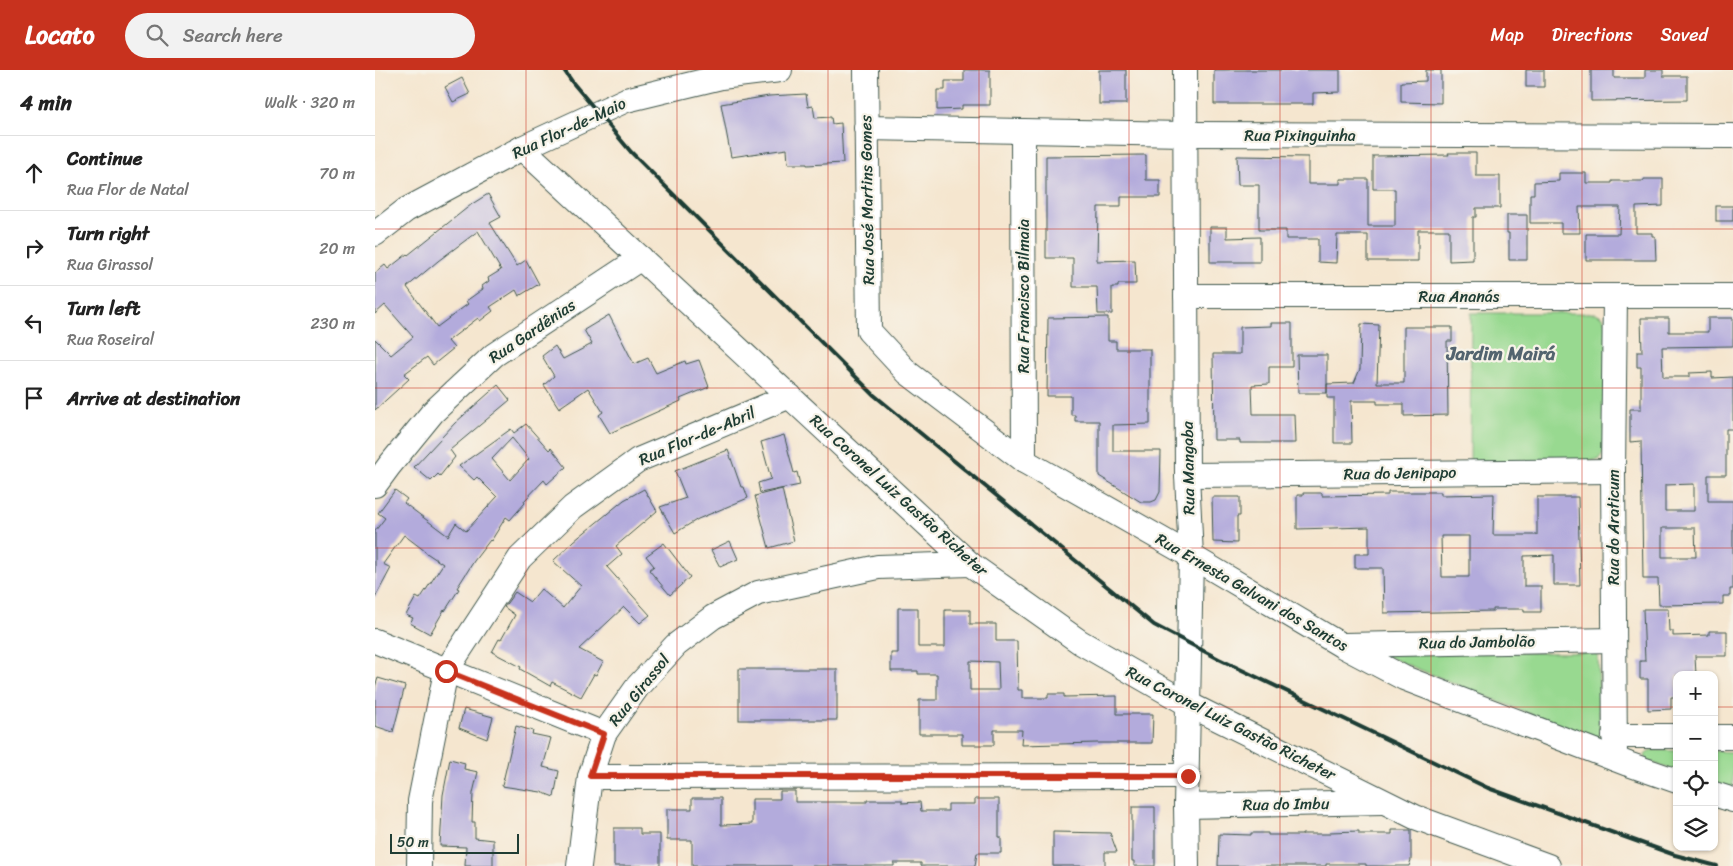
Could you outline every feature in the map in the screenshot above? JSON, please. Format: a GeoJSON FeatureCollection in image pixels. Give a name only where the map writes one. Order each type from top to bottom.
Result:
{"type":"FeatureCollection","features":[{"type":"Feature","properties":{"kind":"street","name":"Rua Flor-de-Maio"},"geometry":{"type":"LineString","coordinates":[[375,234],[407,210],[522,148],[626,100],[721,77],[780,70]]}},
{"type":"Feature","properties":{"kind":"street","name":"Rua José Martins Gomes"},"geometry":{"type":"LineString","coordinates":[[866,70],[869,331]]}},
{"type":"Feature","properties":{"kind":"street","name":"Rua Mangaba"},"geometry":{"type":"LineString","coordinates":[[1185,70],[1187,474],[1191,556],[1187,866]]}},
{"type":"Feature","properties":{"kind":"street","name":"Rua Pixinguinha"},"geometry":{"type":"LineString","coordinates":[[866,128],[1185,134],[1733,136]]}},
{"type":"Feature","properties":{"kind":"street","name":"Rua Francisco Bilmaia"},"geometry":{"type":"LineString","coordinates":[[1023,131],[1024,461]]}},
{"type":"Feature","properties":{"kind":"street","name":"Rua Coronel Luiz Gastão Richeter"},"geometry":{"type":"LineString","coordinates":[[522,148],[970,564],[1080,642],[1188,704],[1415,817],[1548,866]]}},
{"type":"Feature","properties":{"kind":"street","name":"Rua Gardênias"},"geometry":{"type":"LineString","coordinates":[[375,486],[433,412],[494,355],[641,258]]}},
{"type":"Feature","properties":{"kind":"street","name":"Rua Ananás"},"geometry":{"type":"LineString","coordinates":[[1186,296],[1733,296]]}},
{"type":"Feature","properties":{"kind":"street","name":"Rua do Araticum"},"geometry":{"type":"LineString","coordinates":[[1614,747],[1613,470],[1615,296]]}},
{"type":"Feature","properties":{"kind":"street","name":"Rua Ernesta Galvani dos Santos"},"geometry":{"type":"LineString","coordinates":[[869,331],[908,373],[1024,461],[1191,556],[1341,645],[1404,678],[1614,747],[1673,779]]}},
{"type":"Feature","properties":{"kind":"street","name":"Rua Flor-de-Abril"},"geometry":{"type":"LineString","coordinates":[[419,866],[421,801],[446,671],[520,558],[573,507],[637,460],[790,396]]}},
{"type":"Feature","properties":{"kind":"street","name":"Rua do Jenipapo"},"geometry":{"type":"LineString","coordinates":[[1187,474],[1613,470]]}},
{"type":"Feature","properties":{"kind":"street","name":"Rua Girassol"},"geometry":{"type":"LineString","coordinates":[[579,866],[590,776],[604,734],[638,686],[676,645],[713,617],[758,593],[878,567],[970,564]]}},
{"type":"Feature","properties":{"kind":"street","name":"Rua do Jambolão"},"geometry":{"type":"LineString","coordinates":[[1341,645],[1614,640]]}},
{"type":"Feature","properties":{"kind":"street"},"geometry":{"type":"LineString","coordinates":[[375,641],[604,734]]}},
{"type":"Feature","properties":{"kind":"street"},"geometry":{"type":"LineString","coordinates":[[1614,747],[1673,737]]}},
{"type":"Feature","properties":{"kind":"street"},"geometry":{"type":"LineString","coordinates":[[1718,737],[1733,737]]}},
{"type":"Feature","properties":{"kind":"street"},"geometry":{"type":"LineString","coordinates":[[590,776],[1188,776]]}},
{"type":"Feature","properties":{"kind":"street"},"geometry":{"type":"LineString","coordinates":[[1718,795],[1733,800]]}},
{"type":"Feature","properties":{"kind":"street","name":"Rua do Imbu"},"geometry":{"type":"LineString","coordinates":[[1187,806],[1385,802]]}},
{"type":"Feature","properties":{"kind":"green space"},"geometry":{"type":"Polygon","coordinates":[[[1471,313],[1596,313],[1603,317],[1607,327],[1604,452],[1599,460],[1470,465],[1471,313]]]}},
{"type":"Feature","properties":{"kind":"green space"},"geometry":{"type":"Polygon","coordinates":[[[1376,652],[1598,653],[1600,742],[1376,652]]]}},
{"type":"Feature","properties":{"kind":"green space"},"geometry":{"type":"Polygon","coordinates":[[[1651,750],[1673,751],[1673,770],[1647,761],[1645,755],[1651,750]]]}},
{"type":"Feature","properties":{"kind":"green space"},"geometry":{"type":"Polygon","coordinates":[[[1718,751],[1733,752],[1733,791],[1718,785],[1718,751]]]}},
{"type":"Feature","properties":{"kind":"building"},"geometry":{"type":"Polygon","coordinates":[[[964,70],[990,70],[990,105],[962,105],[962,109],[937,110],[937,90],[945,90],[945,81],[964,81],[964,70]]]}},
{"type":"Feature","properties":{"kind":"building"},"geometry":{"type":"Polygon","coordinates":[[[1099,70],[1126,70],[1126,104],[1099,104],[1099,70]]]}},
{"type":"Feature","properties":{"kind":"building"},"geometry":{"type":"Polygon","coordinates":[[[1214,70],[1340,70],[1340,92],[1313,93],[1313,104],[1214,104],[1214,70]]]}},
{"type":"Feature","properties":{"kind":"building"},"geometry":{"type":"Polygon","coordinates":[[[1426,70],[1441,70],[1441,103],[1401,102],[1401,82],[1426,81],[1426,70]]]}},
{"type":"Feature","properties":{"kind":"building"},"geometry":{"type":"Polygon","coordinates":[[[1526,70],[1544,70],[1544,87],[1526,87],[1526,70]]]}},
{"type":"Feature","properties":{"kind":"building"},"geometry":{"type":"Polygon","coordinates":[[[1591,70],[1614,70],[1614,78],[1645,78],[1645,70],[1663,70],[1663,76],[1687,76],[1687,100],[1591,101],[1591,70]]]}},
{"type":"Feature","properties":{"kind":"building"},"geometry":{"type":"Polygon","coordinates":[[[462,78],[470,94],[453,102],[445,87],[462,78]]]}},
{"type":"Feature","properties":{"kind":"building"},"geometry":{"type":"Polygon","coordinates":[[[806,94],[808,107],[813,106],[815,118],[831,117],[832,124],[841,123],[843,163],[788,164],[787,149],[731,157],[721,104],[769,96],[806,94]]]}},
{"type":"Feature","properties":{"kind":"building"},"geometry":{"type":"Polygon","coordinates":[[[1448,153],[1476,153],[1476,176],[1500,176],[1500,208],[1476,208],[1476,217],[1473,217],[1473,260],[1449,261],[1449,230],[1418,230],[1418,261],[1368,261],[1368,235],[1337,235],[1336,263],[1318,262],[1318,239],[1286,239],[1286,230],[1259,230],[1259,185],[1238,185],[1237,156],[1308,157],[1308,184],[1340,184],[1340,179],[1368,179],[1368,226],[1395,226],[1395,189],[1373,189],[1373,156],[1449,155],[1448,153]]]}},
{"type":"Feature","properties":{"kind":"building"},"geometry":{"type":"Polygon","coordinates":[[[1146,155],[1146,180],[1160,180],[1160,197],[1121,197],[1121,207],[1098,207],[1097,261],[1135,260],[1136,284],[1118,284],[1118,287],[1112,287],[1112,314],[1098,314],[1097,287],[1073,287],[1073,258],[1046,258],[1046,156],[1146,155]]]}},
{"type":"Feature","properties":{"kind":"building"},"geometry":{"type":"Polygon","coordinates":[[[1559,173],[1586,173],[1586,183],[1663,179],[1663,206],[1636,207],[1636,233],[1652,233],[1652,236],[1655,236],[1656,260],[1586,260],[1586,234],[1619,234],[1620,207],[1579,207],[1580,233],[1561,233],[1561,223],[1530,223],[1530,194],[1534,194],[1534,182],[1559,181],[1559,173]]]}},
{"type":"Feature","properties":{"kind":"building"},"geometry":{"type":"Polygon","coordinates":[[[488,194],[501,217],[490,223],[517,266],[526,260],[539,284],[519,296],[516,290],[490,307],[493,311],[480,321],[478,318],[448,341],[454,348],[433,365],[427,357],[404,374],[409,379],[375,410],[375,339],[391,355],[413,337],[385,305],[375,314],[375,273],[385,265],[388,269],[408,255],[472,204],[488,194]],[[478,231],[407,287],[437,327],[468,304],[466,301],[483,289],[482,286],[489,281],[488,278],[501,270],[478,231]]]}},
{"type":"Feature","properties":{"kind":"building"},"geometry":{"type":"Polygon","coordinates":[[[1716,206],[1733,206],[1733,221],[1716,221],[1716,206]]]}},
{"type":"Feature","properties":{"kind":"building"},"geometry":{"type":"Polygon","coordinates":[[[1507,215],[1527,215],[1527,260],[1509,260],[1507,215]]]}},
{"type":"Feature","properties":{"kind":"building"},"geometry":{"type":"Polygon","coordinates":[[[1210,227],[1227,227],[1227,238],[1260,237],[1260,262],[1210,262],[1210,227]]]}},
{"type":"Feature","properties":{"kind":"building"},"geometry":{"type":"Polygon","coordinates":[[[609,315],[634,364],[648,358],[656,373],[685,361],[686,364],[699,360],[709,387],[610,433],[599,415],[603,412],[588,388],[559,408],[544,385],[554,376],[542,356],[555,346],[563,359],[592,344],[584,330],[609,315]]]}},
{"type":"Feature","properties":{"kind":"building"},"geometry":{"type":"Polygon","coordinates":[[[1108,317],[1108,341],[1116,341],[1116,349],[1150,349],[1150,424],[1113,425],[1113,451],[1161,451],[1160,492],[1156,500],[1151,502],[1141,502],[1099,476],[1099,421],[1075,421],[1075,415],[1071,415],[1071,396],[1047,396],[1048,318],[1108,317]]]}},
{"type":"Feature","properties":{"kind":"building"},"geometry":{"type":"Polygon","coordinates":[[[1641,318],[1669,318],[1669,332],[1708,332],[1708,318],[1733,318],[1733,346],[1662,347],[1663,377],[1689,377],[1689,373],[1712,372],[1712,378],[1733,377],[1733,429],[1726,429],[1726,475],[1708,475],[1708,501],[1733,501],[1733,589],[1730,589],[1730,596],[1723,596],[1723,604],[1659,605],[1658,579],[1643,579],[1641,441],[1630,442],[1630,409],[1641,409],[1641,367],[1637,367],[1637,352],[1642,352],[1641,318]],[[1694,484],[1665,485],[1665,511],[1694,511],[1694,484]],[[1662,528],[1662,557],[1696,557],[1695,528],[1662,528]]]}},
{"type":"Feature","properties":{"kind":"building"},"geometry":{"type":"Polygon","coordinates":[[[1271,323],[1292,323],[1292,367],[1269,367],[1269,384],[1252,385],[1253,414],[1294,414],[1295,443],[1240,443],[1240,440],[1214,440],[1213,354],[1240,354],[1240,327],[1271,326],[1271,323]]]}},
{"type":"Feature","properties":{"kind":"building"},"geometry":{"type":"Polygon","coordinates":[[[1361,324],[1379,325],[1377,383],[1404,383],[1404,327],[1452,327],[1452,341],[1447,341],[1448,415],[1404,416],[1404,404],[1377,404],[1377,401],[1351,401],[1352,443],[1334,443],[1334,398],[1327,398],[1327,384],[1354,383],[1360,369],[1361,324]]]}},
{"type":"Feature","properties":{"kind":"building"},"geometry":{"type":"Polygon","coordinates":[[[1297,355],[1327,355],[1327,393],[1298,393],[1297,355]]]}},
{"type":"Feature","properties":{"kind":"building"},"geometry":{"type":"Polygon","coordinates":[[[498,385],[510,400],[450,450],[455,457],[440,476],[438,474],[431,481],[414,467],[455,423],[498,385]]]}},
{"type":"Feature","properties":{"kind":"building"},"geometry":{"type":"Polygon","coordinates":[[[526,424],[549,450],[551,448],[566,467],[547,484],[544,480],[524,501],[525,503],[510,520],[506,517],[491,541],[474,561],[457,588],[459,589],[430,634],[410,623],[413,618],[406,615],[416,597],[420,599],[443,564],[404,535],[383,564],[391,568],[375,598],[375,531],[385,518],[378,513],[395,490],[407,499],[404,503],[448,536],[456,523],[466,531],[497,497],[477,477],[474,480],[459,466],[511,429],[514,433],[526,424]],[[512,438],[492,459],[510,480],[529,459],[512,438]]]}},
{"type":"Feature","properties":{"kind":"building"},"geometry":{"type":"Polygon","coordinates":[[[784,435],[794,473],[797,472],[800,485],[760,493],[758,483],[771,479],[761,442],[784,435]]]}},
{"type":"Feature","properties":{"kind":"building"},"geometry":{"type":"Polygon","coordinates":[[[728,450],[741,487],[744,487],[748,498],[698,519],[675,533],[660,507],[686,498],[675,471],[728,450]]]}},
{"type":"Feature","properties":{"kind":"building"},"geometry":{"type":"Polygon","coordinates":[[[644,489],[657,511],[616,546],[622,554],[607,567],[650,615],[640,623],[624,607],[579,649],[603,662],[581,697],[552,682],[550,686],[520,669],[521,667],[492,652],[515,615],[504,607],[515,592],[530,602],[541,589],[563,608],[581,586],[553,561],[624,500],[644,489]]]}},
{"type":"Feature","properties":{"kind":"building"},"geometry":{"type":"Polygon","coordinates":[[[782,489],[794,541],[769,548],[755,496],[782,489]]]}},
{"type":"Feature","properties":{"kind":"building"},"geometry":{"type":"Polygon","coordinates":[[[1388,492],[1441,492],[1441,495],[1494,494],[1493,535],[1537,535],[1537,497],[1578,497],[1580,585],[1554,585],[1554,555],[1524,556],[1524,586],[1541,586],[1541,612],[1524,612],[1524,609],[1493,609],[1493,611],[1384,613],[1383,568],[1355,568],[1355,554],[1369,554],[1369,527],[1297,529],[1297,495],[1303,495],[1303,493],[1322,493],[1322,496],[1388,495],[1388,492]],[[1441,536],[1442,577],[1469,577],[1469,536],[1441,536]]]}},
{"type":"Feature","properties":{"kind":"building"},"geometry":{"type":"Polygon","coordinates":[[[1212,497],[1240,497],[1240,516],[1237,516],[1237,543],[1213,542],[1212,497]]]}},
{"type":"Feature","properties":{"kind":"building"},"geometry":{"type":"Polygon","coordinates":[[[730,541],[738,559],[720,567],[711,550],[730,541]]]}},
{"type":"Feature","properties":{"kind":"building"},"geometry":{"type":"Polygon","coordinates":[[[664,543],[690,577],[670,595],[649,570],[654,566],[646,556],[664,543]]]}},
{"type":"Feature","properties":{"kind":"building"},"geometry":{"type":"Polygon","coordinates":[[[898,608],[918,608],[918,647],[945,647],[945,610],[970,610],[970,624],[996,624],[996,641],[1017,641],[1018,690],[1022,690],[1022,698],[1048,698],[1048,694],[1064,694],[1064,697],[1117,696],[1117,714],[1153,714],[1152,743],[1021,745],[1022,730],[994,730],[994,745],[962,745],[962,734],[919,734],[919,700],[937,700],[937,674],[918,674],[918,671],[891,671],[891,653],[898,653],[898,608]],[[970,661],[970,690],[999,690],[998,662],[970,661]]]}},
{"type":"Feature","properties":{"kind":"building"},"geometry":{"type":"Polygon","coordinates":[[[1643,609],[1668,609],[1669,631],[1673,631],[1673,636],[1709,635],[1709,631],[1727,631],[1727,656],[1695,656],[1696,671],[1673,671],[1671,709],[1648,710],[1648,679],[1640,679],[1640,661],[1645,661],[1643,609]]]}},
{"type":"Feature","properties":{"kind":"building"},"geometry":{"type":"Polygon","coordinates":[[[739,669],[837,669],[837,720],[739,720],[739,669]]]}},
{"type":"Feature","properties":{"kind":"building"},"geometry":{"type":"Polygon","coordinates":[[[378,678],[405,686],[393,732],[375,726],[375,687],[378,678]]]}},
{"type":"Feature","properties":{"kind":"building"},"geometry":{"type":"Polygon","coordinates":[[[464,709],[493,717],[487,739],[459,728],[464,709]]]}},
{"type":"Feature","properties":{"kind":"building"},"geometry":{"type":"Polygon","coordinates":[[[516,726],[533,731],[532,734],[551,738],[543,767],[559,771],[554,797],[541,792],[502,786],[516,726]]]}},
{"type":"Feature","properties":{"kind":"building"},"geometry":{"type":"Polygon","coordinates":[[[450,759],[465,763],[464,769],[478,772],[473,793],[472,822],[475,822],[475,838],[493,840],[493,866],[465,866],[466,847],[440,846],[443,795],[450,759]]]}},
{"type":"Feature","properties":{"kind":"building"},"geometry":{"type":"Polygon","coordinates":[[[780,791],[795,791],[795,802],[902,800],[902,803],[920,802],[921,811],[948,811],[948,804],[975,804],[975,799],[999,799],[1001,853],[977,853],[975,866],[921,866],[921,863],[894,863],[894,866],[692,866],[692,840],[667,840],[667,809],[692,809],[692,798],[721,798],[721,825],[752,824],[752,799],[780,799],[780,791]]]}},
{"type":"Feature","properties":{"kind":"building"},"geometry":{"type":"Polygon","coordinates":[[[1132,807],[1155,807],[1155,866],[1134,866],[1134,861],[1132,861],[1132,807]]]}},
{"type":"Feature","properties":{"kind":"building"},"geometry":{"type":"Polygon","coordinates":[[[614,828],[640,828],[640,834],[660,834],[660,866],[614,866],[614,828]]]}},
{"type":"Feature","properties":{"kind":"building"},"geometry":{"type":"Polygon","coordinates":[[[1392,830],[1411,830],[1411,860],[1409,866],[1326,864],[1326,866],[1218,866],[1219,834],[1251,835],[1251,833],[1268,833],[1268,835],[1302,835],[1359,831],[1359,834],[1392,834],[1392,830]]]}},
{"type":"Feature","properties":{"kind":"building"},"geometry":{"type":"Polygon","coordinates":[[[1053,832],[1110,833],[1117,852],[1105,852],[1105,866],[1053,866],[1053,832]]]}},
{"type":"Feature","properties":{"kind":"railway"},"geometry":{"type":"LineString","coordinates":[[564,70],[631,152],[874,395],[1154,625],[1219,659],[1488,788],[1675,855],[1717,866]]}},
{"type":"Feature","properties":{"kind":"district","name":"Jardim Mairá"},"geometry":{"type":"Point","coordinates":[1501,353]}},
{"type":"Feature","properties":{"kind":"route"},"geometry":{"type":"LineString","coordinates":[[446,671],[604,734],[590,776],[1188,776]]}}]}
